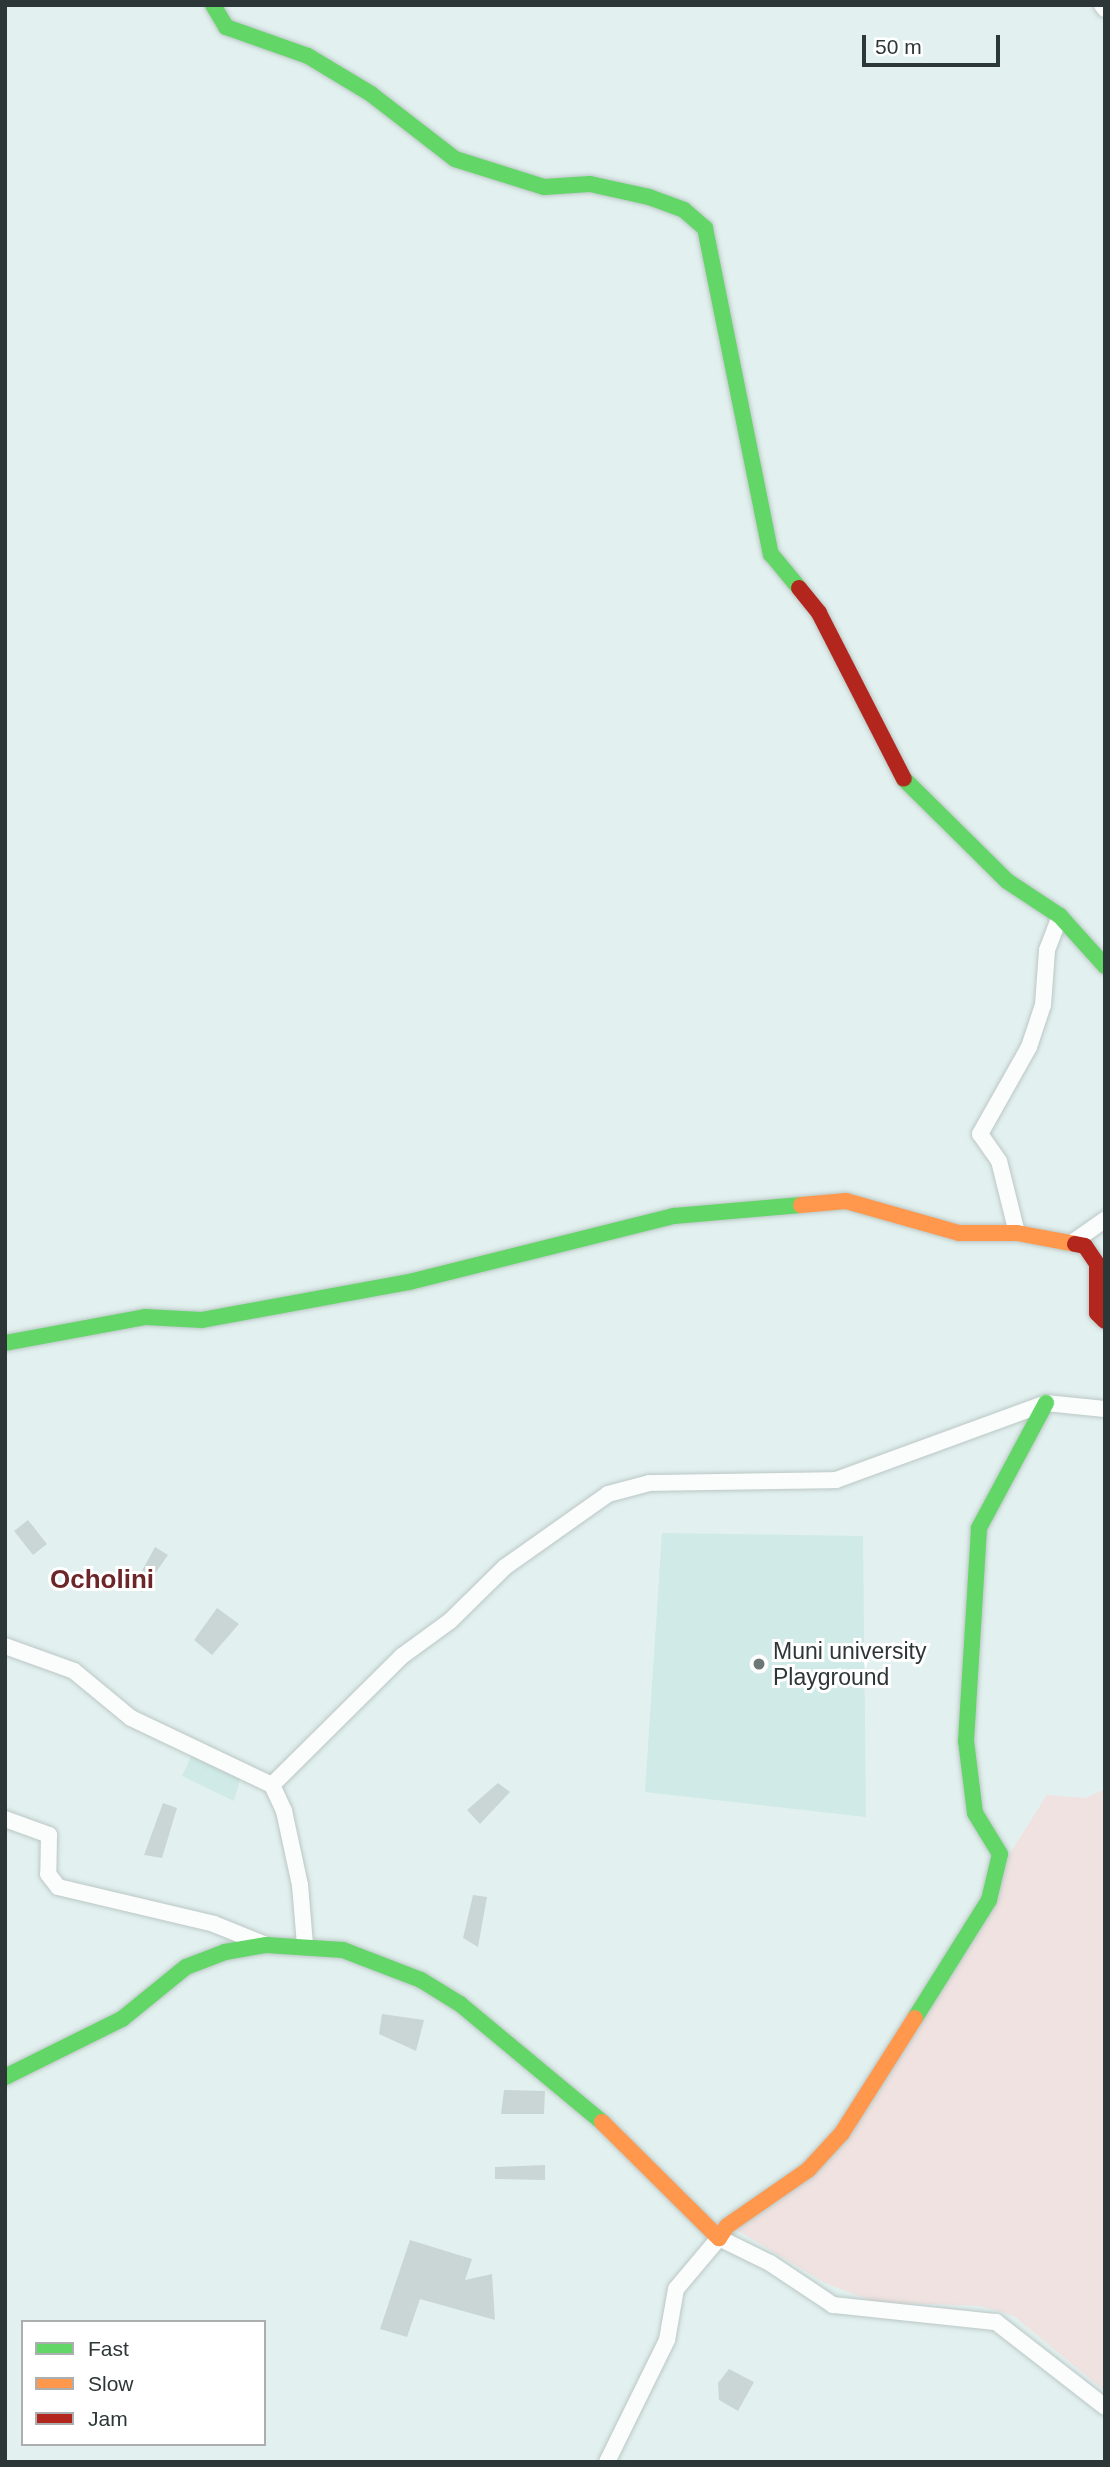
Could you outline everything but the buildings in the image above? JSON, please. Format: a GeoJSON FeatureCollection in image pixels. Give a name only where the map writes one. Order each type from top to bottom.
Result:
{"type":"FeatureCollection","features":[{"type":"Feature","properties":{"kind":"street"},"geometry":{"type":"LineString","coordinates":[[213,5],[226,27],[307,57],[371,94],[455,159],[544,187],[590,184],[649,197],[684,210],[705,228],[771,554],[819,613],[902,777],[1007,881],[1060,916],[1105,967]]}},
{"type":"Feature","properties":{"kind":"street"},"geometry":{"type":"LineString","coordinates":[[1017,1233],[999,1161],[980,1134],[1029,1048],[1043,1005],[1047,950],[1060,916]]}},
{"type":"Feature","properties":{"kind":"street"},"geometry":{"type":"LineString","coordinates":[[5,1343],[145,1317],[202,1320],[409,1282],[674,1216],[846,1201],[959,1233],[1017,1233],[1073,1242],[1094,1254],[1097,1313],[1105,1321]]}},
{"type":"Feature","properties":{"kind":"street"},"geometry":{"type":"LineString","coordinates":[[1073,1242],[1105,1220]]}},
{"type":"Feature","properties":{"kind":"street"},"geometry":{"type":"LineString","coordinates":[[272,1785],[402,1656],[450,1621],[505,1567],[608,1494],[650,1483],[836,1480],[1046,1403],[1105,1409]]}},
{"type":"Feature","properties":{"kind":"street"},"geometry":{"type":"LineString","coordinates":[[607,2462],[667,2340],[676,2289],[727,2226],[808,2170],[842,2133],[989,1900],[1000,1854],[975,1813],[966,1741],[979,1528],[1046,1403]]}},
{"type":"Feature","properties":{"kind":"street"},"geometry":{"type":"LineString","coordinates":[[5,1646],[74,1671],[131,1718],[272,1785],[284,1811],[300,1885],[305,1944]]}},
{"type":"Feature","properties":{"kind":"street"},"geometry":{"type":"LineString","coordinates":[[5,1819],[49,1835],[48,1874],[58,1887],[214,1924],[267,1945]]}},
{"type":"Feature","properties":{"kind":"street"},"geometry":{"type":"LineString","coordinates":[[5,2077],[122,2018],[186,1967],[225,1952],[267,1945],[305,1944],[382,1963],[460,2004],[610,2129],[719,2238],[770,2263],[833,2305],[996,2322],[1105,2407]]}},
{"type":"Feature","properties":{"kind":"shaded area","name":"Muni university Playground"},"geometry":{"type":"Polygon","coordinates":[[[662,1533],[863,1536],[866,1817],[645,1792],[662,1533]]]}},
{"type":"Feature","properties":{"kind":"shaded area"},"geometry":{"type":"Polygon","coordinates":[[[192,1755],[241,1776],[234,1801],[182,1776],[192,1755]]]}},
{"type":"Feature","properties":{"kind":"shaded area"},"geometry":{"type":"Polygon","coordinates":[[[1105,1789],[1105,2391],[1014,2316],[981,2306],[875,2302],[825,2283],[732,2227],[803,2179],[1047,1795],[1086,1798],[1105,1789]]]}},
{"type":"Feature","properties":{"kind":"traffic: fast"},"geometry":{"type":"LineString","coordinates":[[213,5],[226,27],[308,56],[371,94],[455,159],[544,187],[590,184],[649,197],[684,210],[705,228],[771,554],[799,588]]}},
{"type":"Feature","properties":{"kind":"traffic: fast"},"geometry":{"type":"LineString","coordinates":[[904,779],[1007,881],[1060,916],[1105,966]]}},
{"type":"Feature","properties":{"kind":"traffic: fast"},"geometry":{"type":"LineString","coordinates":[[5,1343],[145,1317],[202,1320],[409,1282],[674,1216],[801,1205]]}},
{"type":"Feature","properties":{"kind":"traffic: fast"},"geometry":{"type":"LineString","coordinates":[[915,2018],[989,1900],[1000,1854],[975,1813],[966,1741],[979,1528],[1046,1403]]}},
{"type":"Feature","properties":{"kind":"traffic: fast"},"geometry":{"type":"LineString","coordinates":[[5,2077],[122,2019],[186,1967],[225,1952],[266,1945],[343,1950],[421,1980],[460,2004],[602,2122]]}},
{"type":"Feature","properties":{"kind":"traffic: slow"},"geometry":{"type":"LineString","coordinates":[[801,1205],[846,1201],[959,1233],[1017,1233],[1075,1244]]}},
{"type":"Feature","properties":{"kind":"traffic: slow"},"geometry":{"type":"LineString","coordinates":[[602,2122],[719,2238],[727,2226],[808,2170],[842,2133],[915,2018]]}},
{"type":"Feature","properties":{"kind":"traffic: jam"},"geometry":{"type":"LineString","coordinates":[[799,588],[819,613],[904,779]]}},
{"type":"Feature","properties":{"kind":"traffic: jam"},"geometry":{"type":"LineString","coordinates":[[1075,1244],[1085,1246],[1097,1264],[1097,1313],[1105,1321]]}},
{"type":"Feature","properties":{"kind":"place","name":"Muni university Playground"},"geometry":{"type":"Point","coordinates":[759,1664]}},
{"type":"Feature","properties":{"kind":"district","name":"Ocholini"},"geometry":{"type":"Point","coordinates":[102,1580]}}]}
